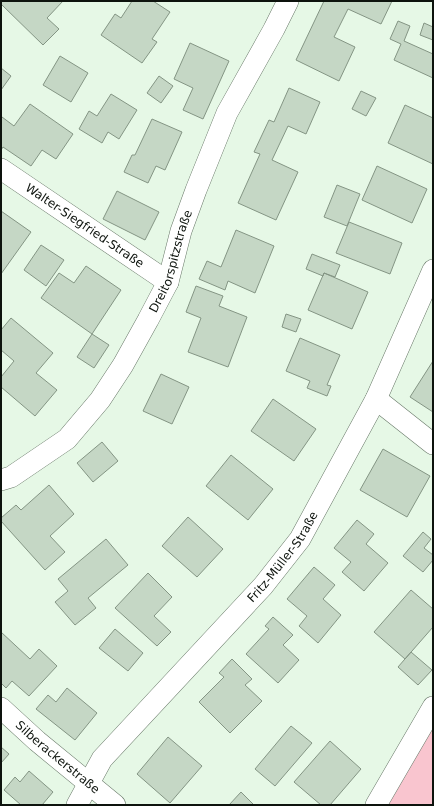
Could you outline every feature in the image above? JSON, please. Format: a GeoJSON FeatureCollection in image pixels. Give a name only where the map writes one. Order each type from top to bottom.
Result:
{"type":"FeatureCollection","features":[{"type":"Feature","properties":{"kind":"street","name":"Dreitorspitzstraße"},"geometry":{"type":"LineString","coordinates":[[1,480],[11,477],[67,439],[100,400],[123,365],[168,282],[182,231],[196,190],[227,113],[288,1]]}},
{"type":"Feature","properties":{"kind":"street","name":"Walter-Siegfried-Straße"},"geometry":{"type":"LineString","coordinates":[[1,169],[168,282]]}},
{"type":"Feature","properties":{"kind":"street","name":"Fritz-Müller-Straße"},"geometry":{"type":"LineString","coordinates":[[77,805],[102,759],[263,586],[300,539],[376,399],[433,270]]}},
{"type":"Feature","properties":{"kind":"street"},"geometry":{"type":"LineString","coordinates":[[376,399],[433,444]]}},
{"type":"Feature","properties":{"kind":"street"},"geometry":{"type":"LineString","coordinates":[[376,805],[433,707]]}},
{"type":"Feature","properties":{"kind":"street","name":"Silberackerstraße"},"geometry":{"type":"LineString","coordinates":[[1,708],[37,741],[115,805]]}},
{"type":"Feature","properties":{"kind":"shaded area"},"geometry":{"type":"Polygon","coordinates":[[[433,720],[433,805],[385,805],[433,720]]]}},
{"type":"Feature","properties":{"kind":"building"},"geometry":{"type":"Polygon","coordinates":[[[1,1],[63,1],[47,18],[59,29],[43,45],[1,4],[1,1]]]}},
{"type":"Feature","properties":{"kind":"building"},"geometry":{"type":"Polygon","coordinates":[[[132,1],[153,1],[170,12],[152,39],[157,42],[142,63],[101,35],[115,14],[121,18],[132,1]]]}},
{"type":"Feature","properties":{"kind":"building"},"geometry":{"type":"Polygon","coordinates":[[[324,1],[392,1],[381,24],[348,9],[334,37],[355,47],[339,81],[296,60],[324,1]]]}},
{"type":"Feature","properties":{"kind":"building"},"geometry":{"type":"Polygon","coordinates":[[[398,21],[410,26],[404,41],[433,54],[433,78],[394,60],[401,44],[390,39],[398,21]]]}},
{"type":"Feature","properties":{"kind":"building"},"geometry":{"type":"Polygon","coordinates":[[[424,23],[433,27],[433,40],[420,35],[424,23]]]}},
{"type":"Feature","properties":{"kind":"building"},"geometry":{"type":"Polygon","coordinates":[[[190,43],[229,61],[203,119],[183,110],[193,88],[174,79],[190,43]]]}},
{"type":"Feature","properties":{"kind":"building"},"geometry":{"type":"Polygon","coordinates":[[[60,56],[88,73],[71,102],[43,85],[60,56]]]}},
{"type":"Feature","properties":{"kind":"building"},"geometry":{"type":"Polygon","coordinates":[[[1,68],[11,76],[1,90],[1,68]]]}},
{"type":"Feature","properties":{"kind":"building"},"geometry":{"type":"Polygon","coordinates":[[[159,76],[173,86],[161,103],[147,93],[159,76]]]}},
{"type":"Feature","properties":{"kind":"building"},"geometry":{"type":"Polygon","coordinates":[[[289,88],[320,102],[306,134],[288,126],[272,160],[298,172],[276,220],[238,203],[260,154],[254,152],[269,120],[274,122],[289,88]]]}},
{"type":"Feature","properties":{"kind":"building"},"geometry":{"type":"Polygon","coordinates":[[[361,91],[376,98],[366,116],[352,109],[361,91]]]}},
{"type":"Feature","properties":{"kind":"building"},"geometry":{"type":"Polygon","coordinates":[[[111,94],[137,110],[119,139],[108,132],[102,143],[79,129],[89,111],[97,116],[111,94]]]}},
{"type":"Feature","properties":{"kind":"building"},"geometry":{"type":"Polygon","coordinates":[[[30,104],[73,134],[56,159],[42,150],[31,166],[3,147],[1,150],[2,117],[14,126],[30,104]]]}},
{"type":"Feature","properties":{"kind":"building"},"geometry":{"type":"Polygon","coordinates":[[[405,105],[433,118],[433,164],[388,143],[405,105]]]}},
{"type":"Feature","properties":{"kind":"building"},"geometry":{"type":"Polygon","coordinates":[[[152,119],[182,132],[165,170],[156,166],[148,183],[124,172],[132,155],[135,155],[152,119]]]}},
{"type":"Feature","properties":{"kind":"building"},"geometry":{"type":"Polygon","coordinates":[[[377,166],[427,189],[412,223],[362,200],[377,166]]]}},
{"type":"Feature","properties":{"kind":"building"},"geometry":{"type":"Polygon","coordinates":[[[337,185],[360,194],[347,226],[324,217],[337,185]]]}},
{"type":"Feature","properties":{"kind":"building"},"geometry":{"type":"Polygon","coordinates":[[[117,191],[159,212],[145,240],[103,219],[117,191]]]}},
{"type":"Feature","properties":{"kind":"building"},"geometry":{"type":"Polygon","coordinates":[[[1,211],[31,232],[1,274],[1,211]]]}},
{"type":"Feature","properties":{"kind":"building"},"geometry":{"type":"Polygon","coordinates":[[[349,222],[402,243],[390,274],[336,253],[349,222]]]}},
{"type":"Feature","properties":{"kind":"building"},"geometry":{"type":"Polygon","coordinates":[[[236,230],[274,246],[255,293],[228,281],[225,290],[199,279],[207,261],[221,267],[236,230]]]}},
{"type":"Feature","properties":{"kind":"building"},"geometry":{"type":"Polygon","coordinates":[[[41,245],[64,260],[46,286],[24,270],[41,245]]]}},
{"type":"Feature","properties":{"kind":"building"},"geometry":{"type":"Polygon","coordinates":[[[312,254],[340,265],[335,277],[324,273],[323,276],[306,269],[312,254]]]}},
{"type":"Feature","properties":{"kind":"building"},"geometry":{"type":"Polygon","coordinates":[[[86,266],[121,290],[92,334],[41,298],[59,273],[74,283],[86,266]]]}},
{"type":"Feature","properties":{"kind":"building"},"geometry":{"type":"Polygon","coordinates":[[[324,273],[368,292],[352,329],[308,310],[324,273]]]}},
{"type":"Feature","properties":{"kind":"building"},"geometry":{"type":"Polygon","coordinates":[[[196,286],[223,296],[219,306],[247,317],[228,367],[188,352],[201,318],[186,312],[196,286]]]}},
{"type":"Feature","properties":{"kind":"building"},"geometry":{"type":"Polygon","coordinates":[[[286,314],[301,319],[296,332],[282,327],[286,314]]]}},
{"type":"Feature","properties":{"kind":"building"},"geometry":{"type":"Polygon","coordinates":[[[11,318],[53,353],[36,373],[57,390],[35,416],[1,387],[1,377],[14,361],[1,350],[1,330],[11,318]]]}},
{"type":"Feature","properties":{"kind":"building"},"geometry":{"type":"Polygon","coordinates":[[[92,334],[109,345],[94,368],[77,357],[92,334]]]}},
{"type":"Feature","properties":{"kind":"building"},"geometry":{"type":"Polygon","coordinates":[[[300,338],[340,355],[327,385],[331,386],[327,396],[307,388],[310,381],[286,371],[300,338]]]}},
{"type":"Feature","properties":{"kind":"building"},"geometry":{"type":"Polygon","coordinates":[[[433,361],[433,412],[410,397],[433,361]]]}},
{"type":"Feature","properties":{"kind":"building"},"geometry":{"type":"Polygon","coordinates":[[[161,374],[189,387],[172,424],[143,411],[161,374]]]}},
{"type":"Feature","properties":{"kind":"building"},"geometry":{"type":"Polygon","coordinates":[[[273,399],[316,429],[294,461],[251,431],[273,399]]]}},
{"type":"Feature","properties":{"kind":"building"},"geometry":{"type":"Polygon","coordinates":[[[102,442],[118,461],[93,482],[77,463],[102,442]]]}},
{"type":"Feature","properties":{"kind":"building"},"geometry":{"type":"Polygon","coordinates":[[[383,449],[430,476],[407,517],[360,490],[383,449]]]}},
{"type":"Feature","properties":{"kind":"building"},"geometry":{"type":"Polygon","coordinates":[[[231,455],[273,489],[248,520],[206,486],[231,455]]]}},
{"type":"Feature","properties":{"kind":"building"},"geometry":{"type":"Polygon","coordinates":[[[49,485],[74,514],[50,536],[65,552],[45,570],[1,521],[1,518],[16,505],[21,510],[49,485]]]}},
{"type":"Feature","properties":{"kind":"building"},"geometry":{"type":"Polygon","coordinates":[[[188,517],[223,549],[197,577],[162,546],[188,517]]]}},
{"type":"Feature","properties":{"kind":"building"},"geometry":{"type":"Polygon","coordinates":[[[357,520],[374,534],[366,544],[388,563],[364,591],[342,572],[351,562],[334,548],[357,520]]]}},
{"type":"Feature","properties":{"kind":"building"},"geometry":{"type":"Polygon","coordinates":[[[423,532],[431,539],[424,548],[433,555],[433,560],[423,572],[403,556],[423,532]]]}},
{"type":"Feature","properties":{"kind":"building"},"geometry":{"type":"Polygon","coordinates":[[[106,539],[128,565],[88,598],[96,608],[75,625],[55,602],[68,591],[58,579],[106,539]]]}},
{"type":"Feature","properties":{"kind":"building"},"geometry":{"type":"Polygon","coordinates":[[[314,567],[335,585],[323,599],[341,615],[318,643],[299,626],[307,616],[287,599],[314,567]]]}},
{"type":"Feature","properties":{"kind":"building"},"geometry":{"type":"Polygon","coordinates":[[[148,573],[172,597],[154,616],[171,632],[157,646],[115,608],[148,573]]]}},
{"type":"Feature","properties":{"kind":"building"},"geometry":{"type":"Polygon","coordinates":[[[411,590],[433,609],[433,627],[405,659],[374,632],[411,590]]]}},
{"type":"Feature","properties":{"kind":"building"},"geometry":{"type":"Polygon","coordinates":[[[273,617],[293,635],[283,645],[299,660],[278,683],[246,654],[269,629],[265,626],[273,617]]]}},
{"type":"Feature","properties":{"kind":"building"},"geometry":{"type":"Polygon","coordinates":[[[115,629],[143,653],[128,671],[99,648],[115,629]]]}},
{"type":"Feature","properties":{"kind":"building"},"geometry":{"type":"Polygon","coordinates":[[[1,632],[30,659],[39,649],[57,666],[29,696],[12,681],[6,688],[1,683],[1,632]]]}},
{"type":"Feature","properties":{"kind":"building"},"geometry":{"type":"Polygon","coordinates":[[[411,652],[432,670],[418,685],[398,667],[411,652]]]}},
{"type":"Feature","properties":{"kind":"building"},"geometry":{"type":"Polygon","coordinates":[[[232,659],[252,679],[245,685],[262,701],[230,733],[199,702],[224,677],[219,673],[232,659]]]}},
{"type":"Feature","properties":{"kind":"building"},"geometry":{"type":"Polygon","coordinates":[[[67,688],[97,713],[75,740],[36,709],[48,695],[56,702],[67,688]]]}},
{"type":"Feature","properties":{"kind":"building"},"geometry":{"type":"Polygon","coordinates":[[[291,726],[312,743],[275,786],[255,769],[291,726]]]}},
{"type":"Feature","properties":{"kind":"building"},"geometry":{"type":"Polygon","coordinates":[[[168,737],[202,766],[170,803],[137,774],[168,737]]]}},
{"type":"Feature","properties":{"kind":"building"},"geometry":{"type":"Polygon","coordinates":[[[330,741],[361,769],[330,805],[321,805],[294,782],[330,741]]]}},
{"type":"Feature","properties":{"kind":"building"},"geometry":{"type":"Polygon","coordinates":[[[1,747],[9,754],[1,763],[1,747]]]}},
{"type":"Feature","properties":{"kind":"building"},"geometry":{"type":"Polygon","coordinates":[[[29,771],[53,792],[42,805],[21,805],[4,790],[15,777],[20,782],[29,771]]]}},
{"type":"Feature","properties":{"kind":"building"},"geometry":{"type":"Polygon","coordinates":[[[241,792],[254,805],[229,805],[241,792]]]}}]}
